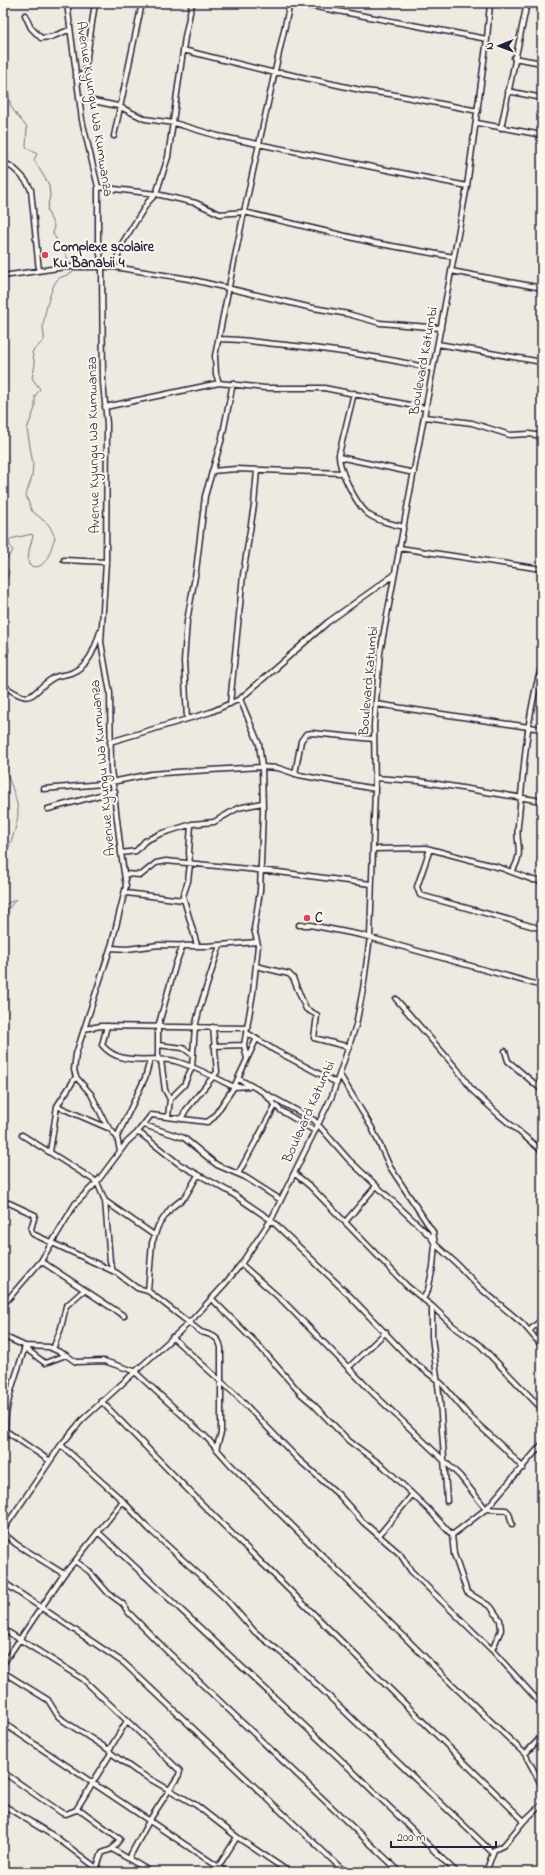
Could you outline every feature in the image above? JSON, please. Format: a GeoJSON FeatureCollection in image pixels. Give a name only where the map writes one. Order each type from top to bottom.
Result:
{"type":"FeatureCollection","features":[{"type":"Feature","properties":{"kind":"street","name":"Avenue Kyungu Wa Kumwanza"},"geometry":{"type":"LineString","coordinates":[[67,3],[69,30],[83,126],[98,187],[98,242],[102,266],[103,382],[107,424],[106,562],[101,651],[112,706],[110,742],[120,853],[125,874],[126,893],[74,1063],[76,1077]]}},
{"type":"Feature","properties":{"kind":"street"},"geometry":{"type":"LineString","coordinates":[[76,77],[83,74],[85,70],[95,3]]}},
{"type":"Feature","properties":{"kind":"street"},"geometry":{"type":"LineString","coordinates":[[114,136],[142,3]]}},
{"type":"Feature","properties":{"kind":"street"},"geometry":{"type":"LineString","coordinates":[[114,267],[123,242],[148,202],[156,194],[168,158],[183,50],[192,3]]}},
{"type":"Feature","properties":{"kind":"street"},"geometry":{"type":"LineString","coordinates":[[219,383],[216,374],[215,356],[218,339],[290,3]]}},
{"type":"Feature","properties":{"kind":"street"},"geometry":{"type":"LineString","coordinates":[[294,3],[488,39]]}},
{"type":"Feature","properties":{"kind":"street","name":"Boulevard Katumbi"},"geometry":{"type":"LineString","coordinates":[[3,1532],[61,1445],[101,1401],[190,1322],[241,1264],[271,1220],[337,1083],[349,1047],[363,989],[370,937],[375,789],[374,739],[382,640],[425,417],[425,408],[467,186],[488,39],[490,3]]}},
{"type":"Feature","properties":{"kind":"street"},"geometry":{"type":"LineString","coordinates":[[501,128],[514,58],[527,3]]}},
{"type":"Feature","properties":{"kind":"street"},"geometry":{"type":"LineString","coordinates":[[25,15],[31,28],[41,38],[51,37],[69,30]]}},
{"type":"Feature","properties":{"kind":"street"},"geometry":{"type":"LineString","coordinates":[[183,50],[275,73],[283,73],[365,91],[390,94],[478,111]]}},
{"type":"Feature","properties":{"kind":"street"},"geometry":{"type":"LineString","coordinates":[[514,58],[542,63]]}},
{"type":"Feature","properties":{"kind":"street"},"geometry":{"type":"LineString","coordinates":[[508,91],[542,98]]}},
{"type":"Feature","properties":{"kind":"street"},"geometry":{"type":"LineString","coordinates":[[79,98],[118,106],[145,119],[174,123],[218,136],[467,186]]}},
{"type":"Feature","properties":{"kind":"street"},"geometry":{"type":"LineString","coordinates":[[477,123],[542,135]]}},
{"type":"Feature","properties":{"kind":"street"},"geometry":{"type":"LineString","coordinates":[[3,162],[14,169],[31,190],[39,271]]}},
{"type":"Feature","properties":{"kind":"street"},"geometry":{"type":"LineString","coordinates":[[98,187],[156,194],[196,203],[220,214],[244,212],[375,243],[454,257]]}},
{"type":"Feature","properties":{"kind":"street"},"geometry":{"type":"LineString","coordinates":[[3,276],[79,266],[114,267],[189,279],[308,307],[348,314],[380,323],[441,328]]}},
{"type":"Feature","properties":{"kind":"street"},"geometry":{"type":"LineString","coordinates":[[451,271],[542,288]]}},
{"type":"Feature","properties":{"kind":"street"},"geometry":{"type":"LineString","coordinates":[[218,339],[246,341],[388,359],[433,369]]}},
{"type":"Feature","properties":{"kind":"street"},"geometry":{"type":"LineString","coordinates":[[438,344],[542,362]]}},
{"type":"Feature","properties":{"kind":"street"},"geometry":{"type":"LineString","coordinates":[[105,407],[219,383],[233,383],[265,388],[324,388],[425,408]]}},
{"type":"Feature","properties":{"kind":"street"},"geometry":{"type":"LineString","coordinates":[[187,719],[184,667],[186,626],[196,571],[205,496],[222,438],[233,383]]}},
{"type":"Feature","properties":{"kind":"street"},"geometry":{"type":"LineString","coordinates":[[354,393],[339,457],[339,462],[343,473],[368,514],[376,519],[403,527]]}},
{"type":"Feature","properties":{"kind":"street"},"geometry":{"type":"LineString","coordinates":[[425,417],[472,424],[510,435],[529,434],[542,436]]}},
{"type":"Feature","properties":{"kind":"street"},"geometry":{"type":"LineString","coordinates":[[339,457],[414,473]]}},
{"type":"Feature","properties":{"kind":"street"},"geometry":{"type":"LineString","coordinates":[[212,471],[236,469],[343,473]]}},
{"type":"Feature","properties":{"kind":"street"},"geometry":{"type":"LineString","coordinates":[[230,704],[243,575],[254,505],[257,470]]}},
{"type":"Feature","properties":{"kind":"street"},"geometry":{"type":"LineString","coordinates":[[399,548],[542,569]]}},
{"type":"Feature","properties":{"kind":"street"},"geometry":{"type":"LineString","coordinates":[[64,560],[106,562]]}},
{"type":"Feature","properties":{"kind":"street"},"geometry":{"type":"LineString","coordinates":[[110,742],[218,710],[240,699],[328,622],[394,575]]}},
{"type":"Feature","properties":{"kind":"street"},"geometry":{"type":"LineString","coordinates":[[3,686],[18,696],[26,698],[34,694],[55,678],[76,671],[90,660],[102,626]]}},
{"type":"Feature","properties":{"kind":"street"},"geometry":{"type":"LineString","coordinates":[[512,872],[518,860],[520,848],[517,827],[529,727],[535,685],[542,665]]}},
{"type":"Feature","properties":{"kind":"street"},"geometry":{"type":"LineString","coordinates":[[240,699],[257,738],[262,768],[263,838],[259,871],[260,891],[254,929],[257,942],[256,966],[248,1028],[244,1045],[247,1059]]}},
{"type":"Feature","properties":{"kind":"street"},"geometry":{"type":"LineString","coordinates":[[376,704],[542,729]]}},
{"type":"Feature","properties":{"kind":"street"},"geometry":{"type":"LineString","coordinates":[[295,774],[301,741],[306,734],[317,733],[374,739]]}},
{"type":"Feature","properties":{"kind":"street"},"geometry":{"type":"LineString","coordinates":[[44,789],[114,782],[151,774],[219,768],[278,768],[295,774],[375,789]]}},
{"type":"Feature","properties":{"kind":"street"},"geometry":{"type":"LineString","coordinates":[[375,778],[419,781],[542,802]]}},
{"type":"Feature","properties":{"kind":"street"},"geometry":{"type":"LineString","coordinates":[[48,809],[115,791]]}},
{"type":"Feature","properties":{"kind":"street"},"geometry":{"type":"LineString","coordinates":[[120,853],[136,851],[145,841],[160,834],[191,825],[214,822],[238,808],[262,803]]}},
{"type":"Feature","properties":{"kind":"street"},"geometry":{"type":"LineString","coordinates":[[191,825],[189,852],[190,864],[183,900],[197,945]]}},
{"type":"Feature","properties":{"kind":"street"},"geometry":{"type":"LineString","coordinates":[[373,849],[430,849],[512,872],[533,880],[542,881]]}},
{"type":"Feature","properties":{"kind":"street"},"geometry":{"type":"LineString","coordinates":[[430,849],[417,888],[420,895],[542,930]]}},
{"type":"Feature","properties":{"kind":"street"},"geometry":{"type":"LineString","coordinates":[[125,874],[141,875],[159,862],[285,873],[325,880],[371,884]]}},
{"type":"Feature","properties":{"kind":"street"},"geometry":{"type":"LineString","coordinates":[[126,893],[183,900]]}},
{"type":"Feature","properties":{"kind":"street"},"geometry":{"type":"LineString","coordinates":[[299,926],[310,925],[370,937],[542,986]]}},
{"type":"Feature","properties":{"kind":"street"},"geometry":{"type":"LineString","coordinates":[[110,948],[127,949],[160,944],[220,945],[257,942]]}},
{"type":"Feature","properties":{"kind":"street"},"geometry":{"type":"LineString","coordinates":[[168,1117],[170,1099],[165,1090],[159,1060],[158,1027],[176,963],[183,945]]}},
{"type":"Feature","properties":{"kind":"street"},"geometry":{"type":"LineString","coordinates":[[170,1099],[184,1085],[192,1067],[195,1027],[220,945]]}},
{"type":"Feature","properties":{"kind":"street"},"geometry":{"type":"LineString","coordinates":[[256,966],[284,972],[293,978],[306,1009],[317,1015],[314,1038],[349,1047]]}},
{"type":"Feature","properties":{"kind":"street"},"geometry":{"type":"LineString","coordinates":[[396,999],[457,1070],[473,1091],[542,1151]]}},
{"type":"Feature","properties":{"kind":"street"},"geometry":{"type":"LineString","coordinates":[[84,1029],[107,1026],[248,1028]]}},
{"type":"Feature","properties":{"kind":"street"},"geometry":{"type":"LineString","coordinates":[[107,1026],[102,1042],[108,1052],[129,1059],[175,1061],[214,1076],[234,1087],[250,1086]]}},
{"type":"Feature","properties":{"kind":"street"},"geometry":{"type":"LineString","coordinates":[[181,1119],[186,1110],[218,1070],[214,1046],[213,1027]]}},
{"type":"Feature","properties":{"kind":"street"},"geometry":{"type":"LineString","coordinates":[[247,1033],[256,1040],[337,1083]]}},
{"type":"Feature","properties":{"kind":"street"},"geometry":{"type":"LineString","coordinates":[[3,1305],[40,1261],[75,1204],[97,1182],[120,1151],[144,1125],[151,1115],[201,1122],[213,1118],[239,1080],[256,1040]]}},
{"type":"Feature","properties":{"kind":"street"},"geometry":{"type":"LineString","coordinates":[[158,1045],[183,1048],[193,1055]]}},
{"type":"Feature","properties":{"kind":"street"},"geometry":{"type":"LineString","coordinates":[[214,1046],[244,1045]]}},
{"type":"Feature","properties":{"kind":"street"},"geometry":{"type":"LineString","coordinates":[[505,1051],[508,1061],[542,1090]]}},
{"type":"Feature","properties":{"kind":"street"},"geometry":{"type":"LineString","coordinates":[[117,1137],[141,1086],[150,1060]]}},
{"type":"Feature","properties":{"kind":"street"},"geometry":{"type":"LineString","coordinates":[[340,1075],[372,1128],[390,1167],[433,1232],[435,1244],[433,1267],[428,1290],[423,1299]]}},
{"type":"Feature","properties":{"kind":"street"},"geometry":{"type":"LineString","coordinates":[[50,1152],[57,1106],[76,1077],[91,1094],[109,1128],[117,1137],[120,1151]]}},
{"type":"Feature","properties":{"kind":"street"},"geometry":{"type":"LineString","coordinates":[[239,1080],[301,1112],[318,1124],[349,1160],[431,1237],[435,1244],[489,1295],[517,1318],[542,1346]]}},
{"type":"Feature","properties":{"kind":"street"},"geometry":{"type":"LineString","coordinates":[[264,1093],[275,1106],[315,1131]]}},
{"type":"Feature","properties":{"kind":"street"},"geometry":{"type":"LineString","coordinates":[[57,1106],[109,1128]]}},
{"type":"Feature","properties":{"kind":"street"},"geometry":{"type":"LineString","coordinates":[[238,1174],[275,1106]]}},
{"type":"Feature","properties":{"kind":"street"},"geometry":{"type":"LineString","coordinates":[[144,1125],[184,1138],[217,1165],[238,1174],[280,1200]]}},
{"type":"Feature","properties":{"kind":"street"},"geometry":{"type":"LineString","coordinates":[[137,1133],[145,1137],[179,1164],[230,1192],[271,1220],[386,1332],[408,1358],[438,1381],[470,1417],[505,1448],[523,1468]]}},
{"type":"Feature","properties":{"kind":"street"},"geometry":{"type":"LineString","coordinates":[[22,1135],[97,1182],[105,1201],[110,1261],[113,1271]]}},
{"type":"Feature","properties":{"kind":"street"},"geometry":{"type":"LineString","coordinates":[[294,1173],[311,1187],[346,1221],[395,1274],[453,1326],[480,1345],[542,1408]]}},
{"type":"Feature","properties":{"kind":"street"},"geometry":{"type":"LineString","coordinates":[[148,1291],[154,1235],[158,1226],[171,1208],[184,1197],[198,1175]]}},
{"type":"Feature","properties":{"kind":"street"},"geometry":{"type":"LineString","coordinates":[[346,1221],[376,1186]]}},
{"type":"Feature","properties":{"kind":"street"},"geometry":{"type":"LineString","coordinates":[[105,1201],[154,1235]]}},
{"type":"Feature","properties":{"kind":"street"},"geometry":{"type":"LineString","coordinates":[[8,1203],[36,1216],[31,1232],[113,1271],[130,1284],[148,1291],[201,1332],[213,1335],[220,1343],[221,1433],[216,1449]]}},
{"type":"Feature","properties":{"kind":"street"},"geometry":{"type":"LineString","coordinates":[[40,1261],[83,1291],[124,1316]]}},
{"type":"Feature","properties":{"kind":"street"},"geometry":{"type":"LineString","coordinates":[[107,1268],[110,1261]]}},
{"type":"Feature","properties":{"kind":"street"},"geometry":{"type":"LineString","coordinates":[[241,1264],[284,1302],[348,1368],[445,1461],[460,1476],[486,1509],[506,1510],[509,1513],[512,1524]]}},
{"type":"Feature","properties":{"kind":"street"},"geometry":{"type":"LineString","coordinates":[[53,1349],[61,1328],[66,1306],[83,1291]]}},
{"type":"Feature","properties":{"kind":"street"},"geometry":{"type":"LineString","coordinates":[[211,1298],[260,1347],[300,1394],[313,1404],[349,1441],[384,1468],[430,1511],[452,1535],[454,1554],[467,1592],[492,1607],[500,1620],[501,1630],[492,1650]]}},
{"type":"Feature","properties":{"kind":"street"},"geometry":{"type":"LineString","coordinates":[[432,1306],[432,1337],[438,1381],[445,1461],[446,1501]]}},
{"type":"Feature","properties":{"kind":"street"},"geometry":{"type":"LineString","coordinates":[[529,1331],[542,1319]]}},
{"type":"Feature","properties":{"kind":"street"},"geometry":{"type":"LineString","coordinates":[[348,1368],[386,1332]]}},
{"type":"Feature","properties":{"kind":"street"},"geometry":{"type":"LineString","coordinates":[[3,1336],[25,1347],[45,1363],[66,1355]]}},
{"type":"Feature","properties":{"kind":"street"},"geometry":{"type":"LineString","coordinates":[[172,1337],[220,1381],[298,1458],[339,1495],[363,1522],[380,1534],[403,1557],[411,1571],[492,1650],[542,1706]]}},
{"type":"Feature","properties":{"kind":"street"},"geometry":{"type":"LineString","coordinates":[[25,1347],[53,1349],[76,1362],[104,1361],[134,1371],[206,1437],[216,1449],[453,1685],[525,1754],[542,1786]]}},
{"type":"Feature","properties":{"kind":"street"},"geometry":{"type":"LineString","coordinates":[[25,1347],[7,1407],[4,1431],[50,1461]]}},
{"type":"Feature","properties":{"kind":"street"},"geometry":{"type":"LineString","coordinates":[[101,1401],[202,1504],[524,1821]]}},
{"type":"Feature","properties":{"kind":"street"},"geometry":{"type":"LineString","coordinates":[[452,1535],[486,1509],[523,1468],[542,1444]]}},
{"type":"Feature","properties":{"kind":"street"},"geometry":{"type":"LineString","coordinates":[[61,1445],[123,1501],[149,1529],[226,1599],[255,1632],[293,1662],[493,1853]]}},
{"type":"Feature","properties":{"kind":"street"},"geometry":{"type":"LineString","coordinates":[[380,1534],[412,1495]]}},
{"type":"Feature","properties":{"kind":"street"},"geometry":{"type":"LineString","coordinates":[[3,1664],[64,1574],[123,1501]]}},
{"type":"Feature","properties":{"kind":"street"},"geometry":{"type":"LineString","coordinates":[[3,1532],[16,1544],[64,1574]]}},
{"type":"Feature","properties":{"kind":"street"},"geometry":{"type":"LineString","coordinates":[[98,1532],[339,1758],[456,1872]]}},
{"type":"Feature","properties":{"kind":"street"},"geometry":{"type":"LineString","coordinates":[[75,1561],[89,1571],[108,1593],[123,1604],[128,1612],[169,1653],[400,1872]]}},
{"type":"Feature","properties":{"kind":"street"},"geometry":{"type":"LineString","coordinates":[[3,1582],[124,1663],[345,1872]]}},
{"type":"Feature","properties":{"kind":"street"},"geometry":{"type":"LineString","coordinates":[[3,1629],[20,1638],[83,1679],[179,1770],[180,1774],[149,1821],[129,1858]]}},
{"type":"Feature","properties":{"kind":"street"},"geometry":{"type":"LineString","coordinates":[[3,1672],[48,1700],[58,1716],[64,1721],[136,1771],[196,1805],[237,1837],[289,1872]]}},
{"type":"Feature","properties":{"kind":"street"},"geometry":{"type":"LineString","coordinates":[[76,1810],[127,1721]]}},
{"type":"Feature","properties":{"kind":"street"},"geometry":{"type":"LineString","coordinates":[[3,1723],[226,1872]]}},
{"type":"Feature","properties":{"kind":"street"},"geometry":{"type":"LineString","coordinates":[[525,1754],[542,1736]]}},
{"type":"Feature","properties":{"kind":"street"},"geometry":{"type":"LineString","coordinates":[[3,1772],[62,1813],[66,1814],[76,1810],[82,1811],[120,1838],[112,1849],[102,1853],[94,1872]]}},
{"type":"Feature","properties":{"kind":"street"},"geometry":{"type":"LineString","coordinates":[[486,1872],[493,1853],[504,1845],[524,1821],[542,1804]]}},
{"type":"Feature","properties":{"kind":"street"},"geometry":{"type":"LineString","coordinates":[[3,1805],[57,1838],[102,1872]]}},
{"type":"Feature","properties":{"kind":"street"},"geometry":{"type":"LineString","coordinates":[[215,1872],[237,1837]]}},
{"type":"Feature","properties":{"kind":"street"},"geometry":{"type":"LineString","coordinates":[[112,1849],[151,1872]]}},
{"type":"Feature","properties":{"kind":"waterway"},"geometry":{"type":"LineString","coordinates":[[3,74],[8,85],[11,106],[17,116],[27,127],[26,147],[37,154],[34,160],[49,185],[50,196],[47,210],[54,226],[53,234],[66,253],[69,265]]}},
{"type":"Feature","properties":{"kind":"waterway"},"geometry":{"type":"LineString","coordinates":[[3,580],[8,576],[9,571],[5,567],[4,562],[13,551],[9,543],[10,539],[32,534],[33,536],[28,561],[29,565],[35,567],[44,563],[55,537],[49,525],[31,510],[26,495],[32,477],[33,464],[27,429],[35,408],[35,396],[40,389],[32,378],[35,365],[32,352],[44,340],[44,317],[55,284],[59,278],[74,271],[72,269]]}},
{"type":"Feature","properties":{"kind":"waterway"},"geometry":{"type":"LineString","coordinates":[[3,640],[9,647],[9,652],[3,657]]}},
{"type":"Feature","properties":{"kind":"waterway"},"geometry":{"type":"LineString","coordinates":[[3,764],[18,807],[18,818],[15,830],[3,860]]}},
{"type":"Feature","properties":{"kind":"waterway"},"geometry":{"type":"LineString","coordinates":[[3,906],[16,899],[9,908],[3,921]]}},
{"type":"Feature","properties":{"kind":"waterway"},"geometry":{"type":"LineString","coordinates":[[3,973],[8,991],[3,1007]]}},
{"type":"Feature","properties":{"kind":"place","name":"Complexe scolaire Ku Banabii 4"},"geometry":{"type":"Point","coordinates":[45,255]}},
{"type":"Feature","properties":{"kind":"place","name":"C"},"geometry":{"type":"Point","coordinates":[307,918]}}]}
